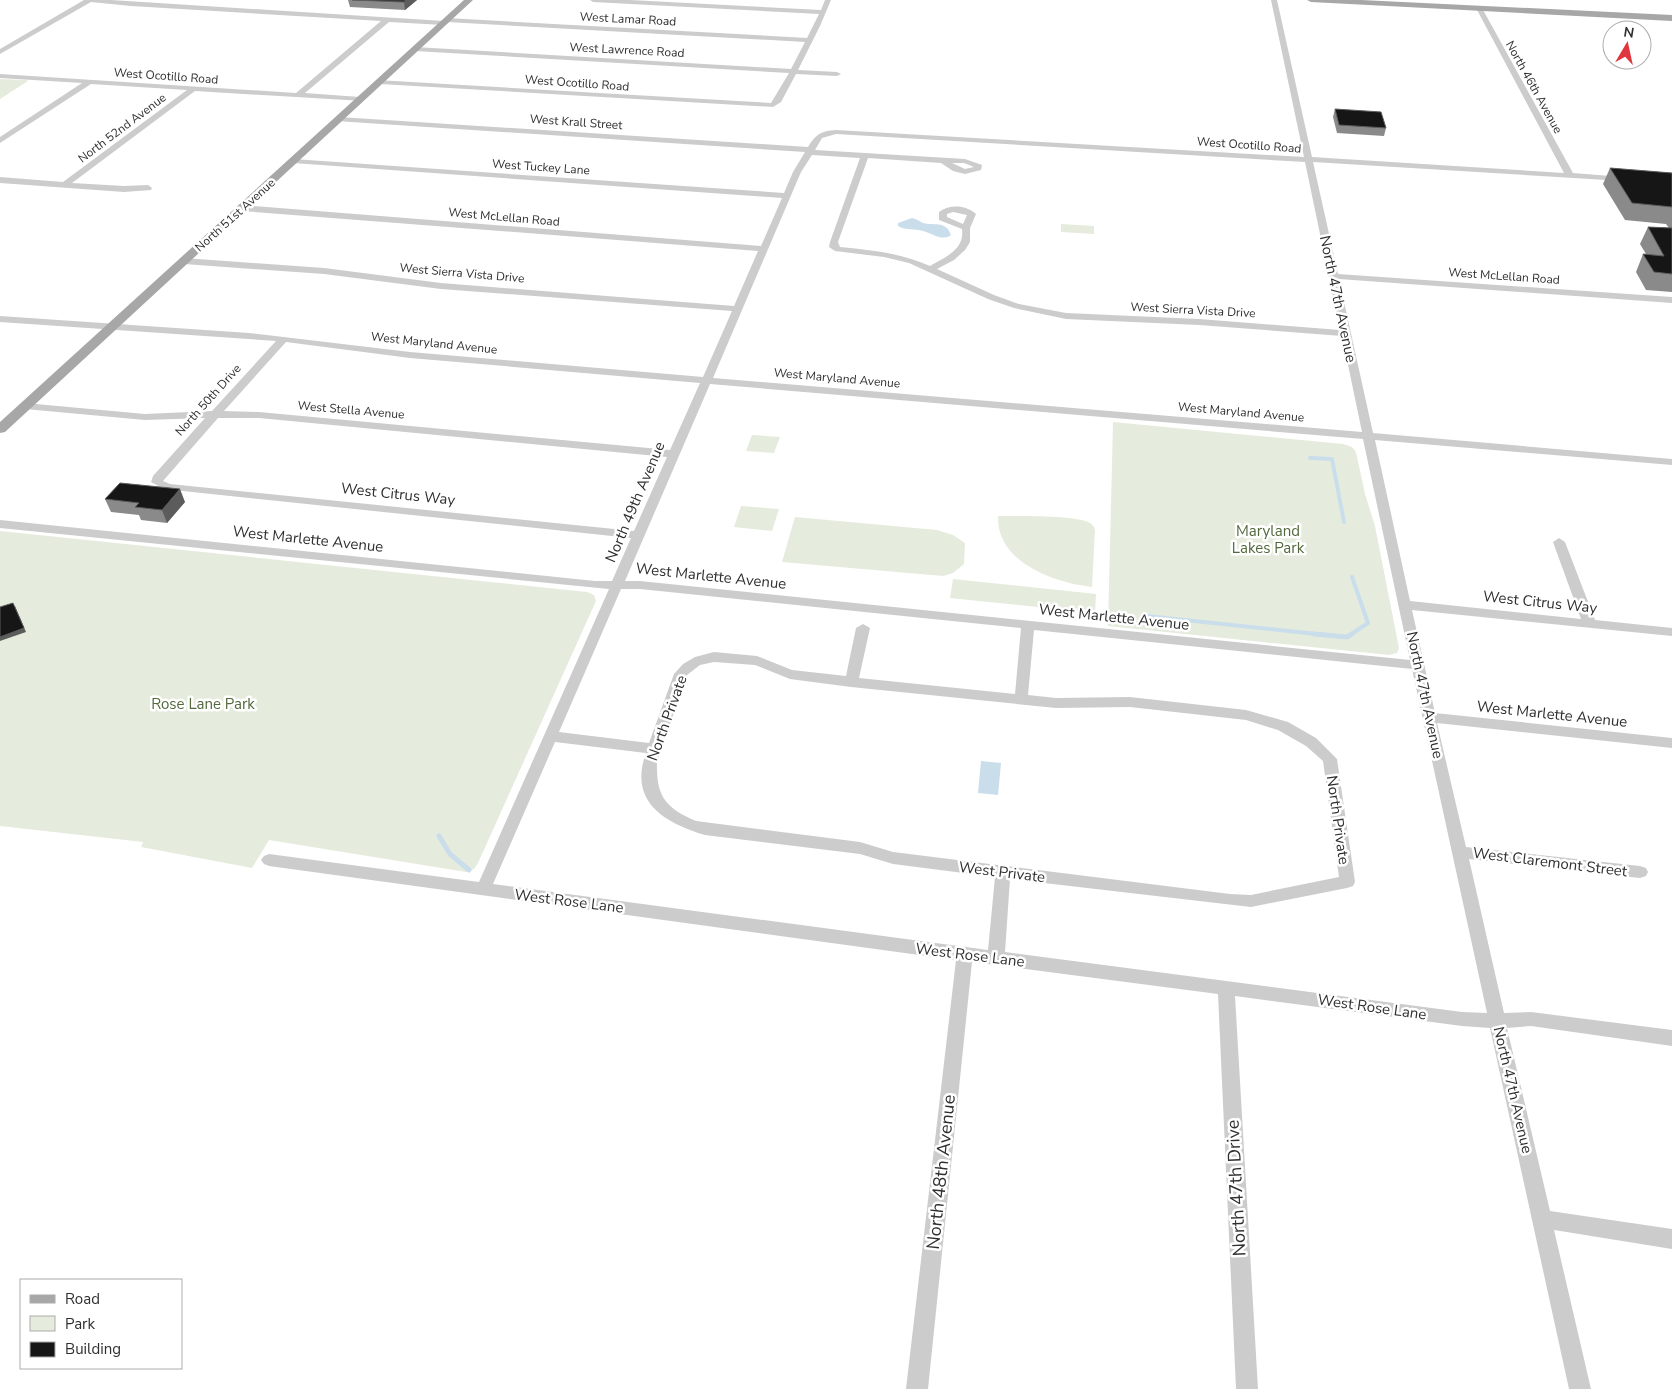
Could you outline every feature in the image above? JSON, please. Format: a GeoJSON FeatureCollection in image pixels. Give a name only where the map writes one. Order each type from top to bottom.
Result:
{"type":"FeatureCollection","features":[{"type":"Feature","properties":{"kind":"main road","name":"North 51st Avenue"},"geometry":{"type":"LineString","coordinates":[[0,429],[469,0]]}},
{"type":"Feature","properties":{"kind":"main road"},"geometry":{"type":"LineString","coordinates":[[1311,0],[1672,18]]}},
{"type":"Feature","properties":{"kind":"street","name":"West Lamar Road"},"geometry":{"type":"LineString","coordinates":[[90,0],[124,4],[257,12],[808,40]]}},
{"type":"Feature","properties":{"kind":"street"},"geometry":{"type":"LineString","coordinates":[[0,52],[90,0]]}},
{"type":"Feature","properties":{"kind":"street"},"geometry":{"type":"LineString","coordinates":[[593,0],[822,12]]}},
{"type":"Feature","properties":{"kind":"street"},"geometry":{"type":"LineString","coordinates":[[793,71],[828,0]]}},
{"type":"Feature","properties":{"kind":"street","name":"North 47th Avenue"},"geometry":{"type":"LineString","coordinates":[[1274,0],[1429,717],[1580,1389]]}},
{"type":"Feature","properties":{"kind":"street"},"geometry":{"type":"LineString","coordinates":[[257,12],[270,2]]}},
{"type":"Feature","properties":{"kind":"street","name":"North 46th Avenue"},"geometry":{"type":"LineString","coordinates":[[1478,8],[1570,176]]}},
{"type":"Feature","properties":{"kind":"street"},"geometry":{"type":"LineString","coordinates":[[298,96],[388,19]]}},
{"type":"Feature","properties":{"kind":"street","name":"West Lawrence Road"},"geometry":{"type":"LineString","coordinates":[[415,49],[838,74]]}},
{"type":"Feature","properties":{"kind":"street","name":"West Ocotillo Road"},"geometry":{"type":"LineString","coordinates":[[380,82],[773,105],[777,102],[793,71]]}},
{"type":"Feature","properties":{"kind":"street","name":"West Ocotillo Road"},"geometry":{"type":"LineString","coordinates":[[0,76],[360,100]]}},
{"type":"Feature","properties":{"kind":"street"},"geometry":{"type":"LineString","coordinates":[[0,140],[89,82]]}},
{"type":"Feature","properties":{"kind":"street","name":"North 52nd Avenue"},"geometry":{"type":"LineString","coordinates":[[64,185],[193,89]]}},
{"type":"Feature","properties":{"kind":"street","name":"West Krall Street"},"geometry":{"type":"LineString","coordinates":[[339,119],[943,161]]}},
{"type":"Feature","properties":{"kind":"street","name":"West Ocotillo Road"},"geometry":{"type":"LineString","coordinates":[[825,133],[1080,145],[1634,180]]}},
{"type":"Feature","properties":{"kind":"street","name":"North 49th Avenue"},"geometry":{"type":"LineString","coordinates":[[483,890],[787,196],[819,136],[825,133]]}},
{"type":"Feature","properties":{"kind":"street","name":"West Sierra Vista Drive"},"geometry":{"type":"LineString","coordinates":[[865,155],[834,247],[892,256],[930,268],[990,297],[1017,306],[1040,309],[1066,316],[1344,328]]}},
{"type":"Feature","properties":{"kind":"street","name":"West Tuckey Lane"},"geometry":{"type":"LineString","coordinates":[[293,161],[787,196]]}},
{"type":"Feature","properties":{"kind":"street"},"geometry":{"type":"LineString","coordinates":[[0,180],[124,189],[148,188]]}},
{"type":"Feature","properties":{"kind":"street","name":"West McLellan Road"},"geometry":{"type":"LineString","coordinates":[[242,208],[764,249]]}},
{"type":"Feature","properties":{"kind":"street"},"geometry":{"type":"LineString","coordinates":[[930,268],[951,258],[964,247],[968,239],[966,228]]}},
{"type":"Feature","properties":{"kind":"street","name":"West Sierra Vista Drive"},"geometry":{"type":"LineString","coordinates":[[184,261],[324,271],[441,286],[737,309]]}},
{"type":"Feature","properties":{"kind":"street","name":"West McLellan Road"},"geometry":{"type":"LineString","coordinates":[[1333,276],[1672,300]]}},
{"type":"Feature","properties":{"kind":"street","name":"West Maryland Avenue"},"geometry":{"type":"LineString","coordinates":[[0,319],[282,339],[410,355],[1672,462]]}},
{"type":"Feature","properties":{"kind":"street","name":"North 50th Drive"},"geometry":{"type":"LineString","coordinates":[[157,482],[159,476],[213,414],[282,339]]}},
{"type":"Feature","properties":{"kind":"street","name":"West Stella Avenue"},"geometry":{"type":"LineString","coordinates":[[25,406],[145,417],[213,414],[259,415],[673,454]]}},
{"type":"Feature","properties":{"kind":"street","name":"West Citrus Way"},"geometry":{"type":"LineString","coordinates":[[157,482],[168,487],[638,535]]}},
{"type":"Feature","properties":{"kind":"street","name":"West Marlette Avenue"},"geometry":{"type":"LineString","coordinates":[[0,524],[594,585],[617,584],[1418,665]]}},
{"type":"Feature","properties":{"kind":"street"},"geometry":{"type":"LineString","coordinates":[[1559,542],[1590,624]]}},
{"type":"Feature","properties":{"kind":"street","name":"West Citrus Way"},"geometry":{"type":"LineString","coordinates":[[1406,605],[1672,632]]}},
{"type":"Feature","properties":{"kind":"street"},"geometry":{"type":"LineString","coordinates":[[863,628],[851,682],[1021,700],[1028,625]]}},
{"type":"Feature","properties":{"kind":"street","name":"North Private"},"geometry":{"type":"LineString","coordinates":[[662,810],[652,794],[648,775],[654,749],[681,674],[686,667],[697,661],[714,657],[757,661],[790,674],[851,682]]}},
{"type":"Feature","properties":{"kind":"street","name":"North Private"},"geometry":{"type":"LineString","coordinates":[[1021,700],[1056,703],[1130,702],[1258,717],[1277,723],[1304,738],[1330,759],[1347,882]]}},
{"type":"Feature","properties":{"kind":"street","name":"West Marlette Avenue"},"geometry":{"type":"LineString","coordinates":[[1429,717],[1672,743]]}},
{"type":"Feature","properties":{"kind":"street"},"geometry":{"type":"LineString","coordinates":[[550,736],[654,749]]}},
{"type":"Feature","properties":{"kind":"street","name":"West Private"},"geometry":{"type":"LineString","coordinates":[[662,810],[686,824],[705,829],[860,848],[893,858],[1004,873],[1251,900],[1347,882]]}},
{"type":"Feature","properties":{"kind":"street","name":"West Claremont Street"},"geometry":{"type":"LineString","coordinates":[[1459,852],[1640,872]]}},
{"type":"Feature","properties":{"kind":"street","name":"West Rose Lane"},"geometry":{"type":"LineString","coordinates":[[269,860],[1462,1019],[1497,1022],[1531,1018],[1672,1038]]}},
{"type":"Feature","properties":{"kind":"street"},"geometry":{"type":"LineString","coordinates":[[996,958],[1004,873]]}},
{"type":"Feature","properties":{"kind":"street","name":"North 48th Avenue"},"geometry":{"type":"LineString","coordinates":[[917,1389],[965,954]]}},
{"type":"Feature","properties":{"kind":"street","name":"North 47th Drive"},"geometry":{"type":"LineString","coordinates":[[1226,988],[1247,1389]]}},
{"type":"Feature","properties":{"kind":"street"},"geometry":{"type":"LineString","coordinates":[[1543,1219],[1672,1239]]}},
{"type":"Feature","properties":{"kind":"green space"},"geometry":{"type":"Polygon","coordinates":[[[0,79],[26,80],[28,81],[0,99],[0,79]]]}},
{"type":"Feature","properties":{"kind":"green space"},"geometry":{"type":"Polygon","coordinates":[[[1061,224],[1094,226],[1094,234],[1061,232],[1061,224]]]}},
{"type":"Feature","properties":{"kind":"green space","name":"Maryland Lakes Park"},"geometry":{"type":"Polygon","coordinates":[[[1113,422],[1343,444],[1352,447],[1356,452],[1365,494],[1375,526],[1399,648],[1397,653],[1389,655],[1108,626],[1113,422]]]}},
{"type":"Feature","properties":{"kind":"green space"},"geometry":{"type":"Polygon","coordinates":[[[752,435],[780,437],[774,453],[746,451],[752,435]]]}},
{"type":"Feature","properties":{"kind":"green space"},"geometry":{"type":"Polygon","coordinates":[[[741,506],[779,509],[772,531],[734,527],[741,506]]]}},
{"type":"Feature","properties":{"kind":"green space"},"geometry":{"type":"Polygon","coordinates":[[[998,516],[1070,518],[1091,524],[1095,530],[1092,587],[1061,581],[1045,575],[1017,558],[1006,546],[1000,532],[998,516]]]}},
{"type":"Feature","properties":{"kind":"green space"},"geometry":{"type":"Polygon","coordinates":[[[795,517],[937,530],[953,535],[965,543],[964,564],[953,573],[943,576],[782,562],[795,517]]]}},
{"type":"Feature","properties":{"kind":"green space","name":"Rose Lane Park"},"geometry":{"type":"Polygon","coordinates":[[[0,531],[587,592],[594,595],[596,601],[474,869],[466,872],[269,840],[252,868],[141,847],[143,842],[0,826],[0,531]]]}},
{"type":"Feature","properties":{"kind":"green space"},"geometry":{"type":"Polygon","coordinates":[[[953,579],[1096,594],[1095,613],[950,598],[953,579]]]}},
{"type":"Feature","properties":{"kind":"water"},"geometry":{"type":"Polygon","coordinates":[[[912,218],[927,224],[943,225],[949,230],[951,235],[944,238],[920,230],[898,226],[898,223],[912,218]]]}},
{"type":"Feature","properties":{"kind":"water"},"geometry":{"type":"Polygon","coordinates":[[[981,761],[1001,763],[998,795],[978,793],[981,761]]]}},
{"type":"Feature","properties":{"kind":"building"},"geometry":{"type":"Polygon","coordinates":[[[352,0],[406,0],[404,2],[352,0]]]}},
{"type":"Feature","properties":{"kind":"building"},"geometry":{"type":"Polygon","coordinates":[[[1335,109],[1381,112],[1386,128],[1339,125],[1335,109]]]}},
{"type":"Feature","properties":{"kind":"building"},"geometry":{"type":"Polygon","coordinates":[[[1610,168],[1672,173],[1672,207],[1632,203],[1610,168]]]}},
{"type":"Feature","properties":{"kind":"building"},"geometry":{"type":"Polygon","coordinates":[[[1648,227],[1672,228],[1672,274],[1654,272],[1643,254],[1664,256],[1648,227]]]}},
{"type":"Feature","properties":{"kind":"building"},"geometry":{"type":"Polygon","coordinates":[[[120,483],[180,489],[162,510],[135,507],[139,503],[105,499],[120,483]]]}},
{"type":"Feature","properties":{"kind":"building"},"geometry":{"type":"Polygon","coordinates":[[[13,603],[24,628],[0,637],[0,607],[13,603]]]}},
{"type":"Feature","properties":{"kind":"waterway"},"geometry":{"type":"LineString","coordinates":[[1310,458],[1332,459],[1344,522]]}},
{"type":"Feature","properties":{"kind":"waterway"},"geometry":{"type":"LineString","coordinates":[[1350,635],[1368,623],[1352,577]]}},
{"type":"Feature","properties":{"kind":"waterway"},"geometry":{"type":"LineString","coordinates":[[1142,618],[1147,616],[1326,635]]}},
{"type":"Feature","properties":{"kind":"waterway"},"geometry":{"type":"LineString","coordinates":[[1314,634],[1347,637],[1352,634]]}},
{"type":"Feature","properties":{"kind":"waterway"},"geometry":{"type":"LineString","coordinates":[[439,836],[450,854],[469,870]]}}]}
